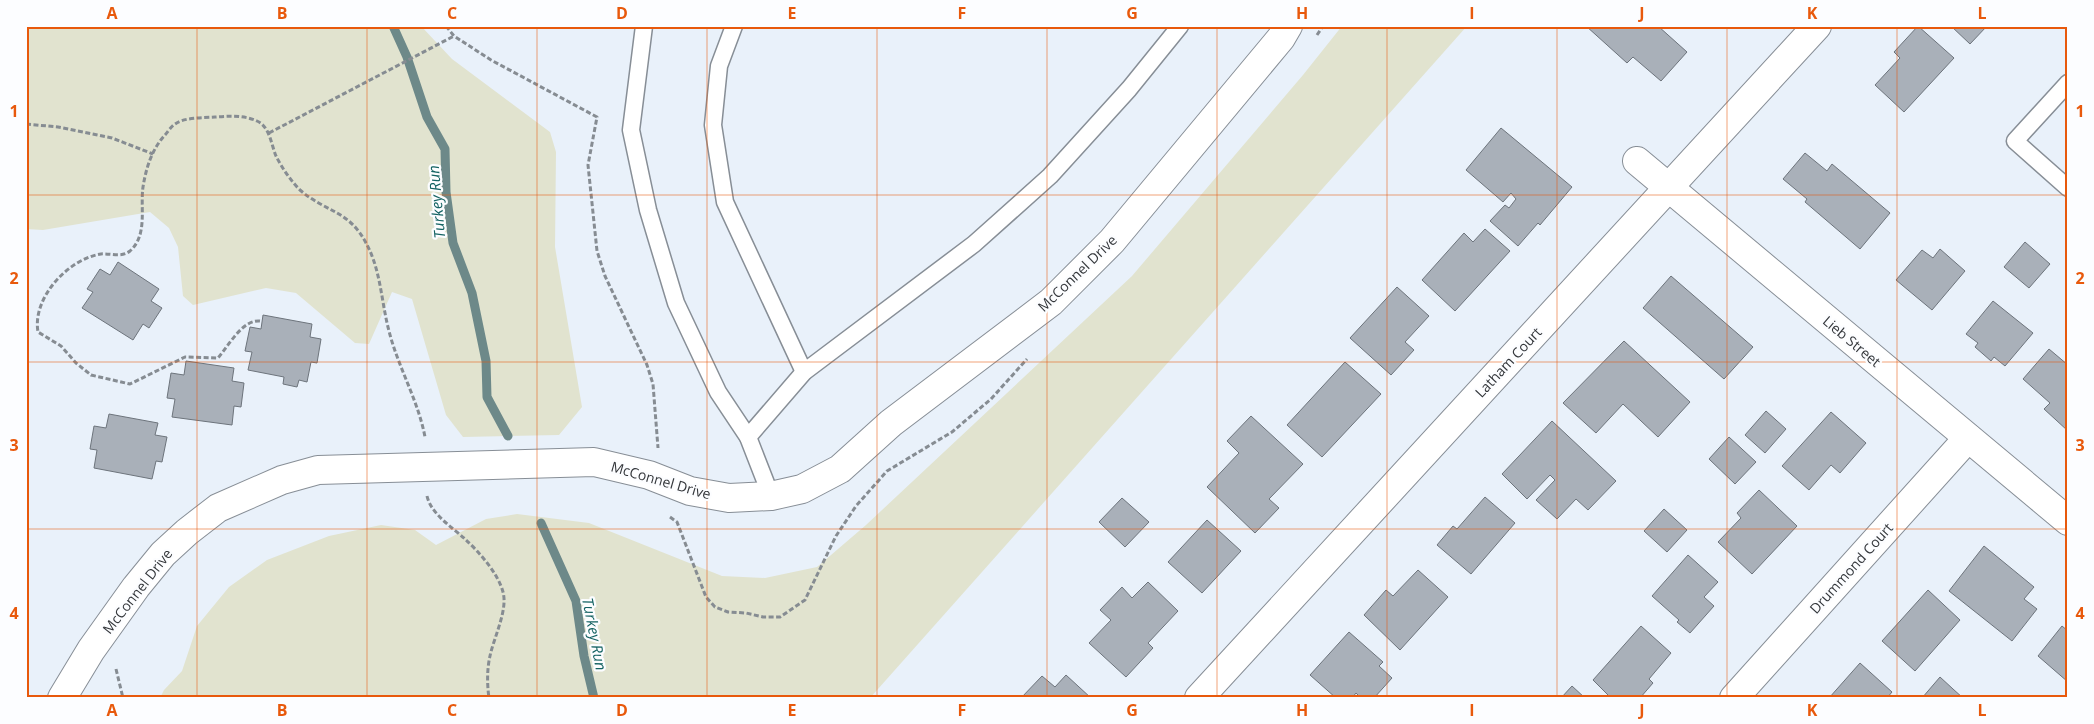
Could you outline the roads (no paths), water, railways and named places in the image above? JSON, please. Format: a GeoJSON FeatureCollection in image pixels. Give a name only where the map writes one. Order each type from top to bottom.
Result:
{"type":"FeatureCollection","features":[{"type":"Feature","properties":{"kind":"street","name":"McConnel Drive"},"geometry":{"type":"LineString","coordinates":[[62,698],[91,650],[136,587],[163,554],[218,508],[282,480],[318,470],[594,462],[649,475],[690,491],[729,498],[771,496],[802,489],[840,469],[891,423],[1051,302],[1112,241],[1281,38],[1288,26]]}},
{"type":"Feature","properties":{"kind":"street","name":"Latham Court"},"geometry":{"type":"LineString","coordinates":[[1199,698],[1817,26]]}},
{"type":"Feature","properties":{"kind":"street","name":"Lieb Street"},"geometry":{"type":"LineString","coordinates":[[1637,161],[2068,521]]}},
{"type":"Feature","properties":{"kind":"street","name":"Drummond Court"},"geometry":{"type":"LineString","coordinates":[[1734,698],[1968,438]]}},
{"type":"Feature","properties":{"kind":"lane"},"geometry":{"type":"LineString","coordinates":[[644,26],[631,130],[648,210],[676,303],[718,392],[748,437],[771,496]]}},
{"type":"Feature","properties":{"kind":"lane"},"geometry":{"type":"LineString","coordinates":[[734,26],[720,66],[713,124],[726,202],[804,372]]}},
{"type":"Feature","properties":{"kind":"lane"},"geometry":{"type":"LineString","coordinates":[[748,437],[804,372],[974,244],[1050,176],[1129,89],[1180,26]]}},
{"type":"Feature","properties":{"kind":"lane"},"geometry":{"type":"LineString","coordinates":[[2068,83],[2015,141],[2068,188]]}},
{"type":"Feature","properties":{"kind":"waterway","name":"Turkey Run"},"geometry":{"type":"LineString","coordinates":[[393,26],[407,57],[427,117],[445,149],[446,192],[453,243],[472,293],[486,361],[487,397],[508,436]]}},
{"type":"Feature","properties":{"kind":"waterway","name":"Turkey Run"},"geometry":{"type":"LineString","coordinates":[[541,523],[576,601],[584,656],[594,698]]}}]}
